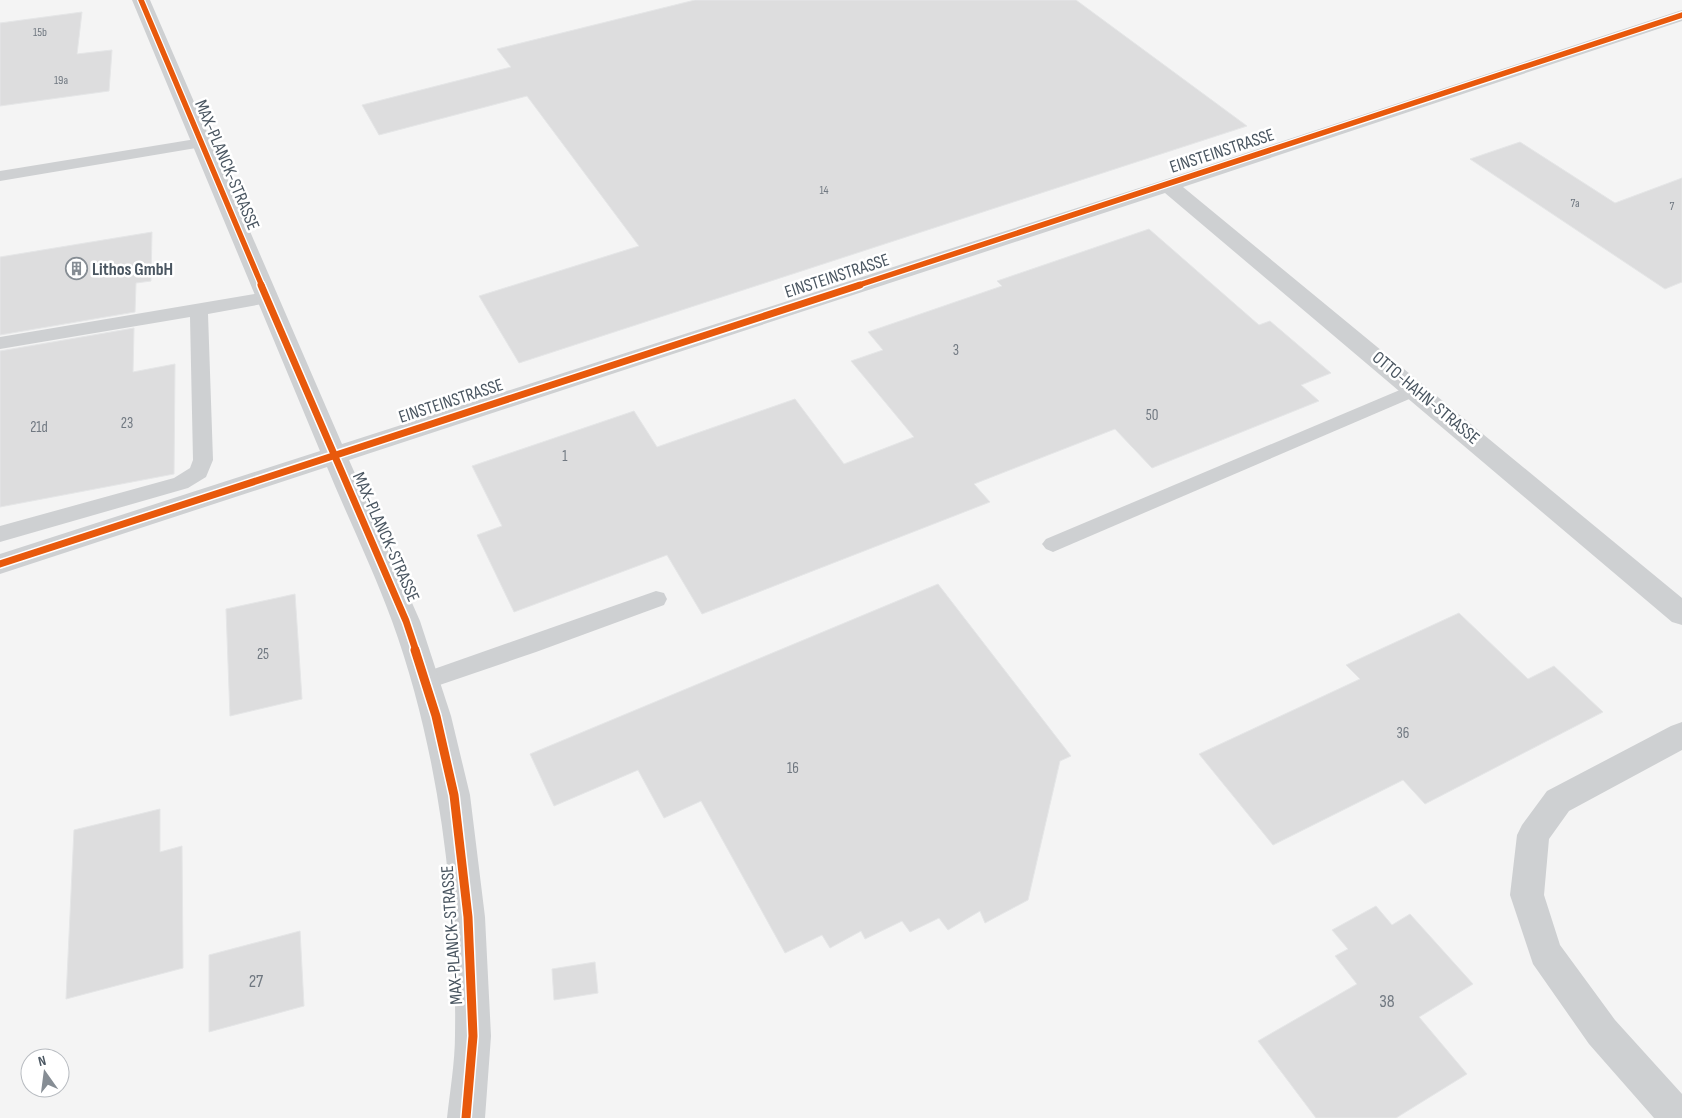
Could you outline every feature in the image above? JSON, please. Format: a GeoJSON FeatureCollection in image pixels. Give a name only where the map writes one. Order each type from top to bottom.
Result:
{"type":"FeatureCollection","features":[{"type":"Feature","properties":{"kind":"street","name":"MAX-PLANCK-STRASSE"},"geometry":{"type":"LineString","coordinates":[[141,0],[406,620],[436,716],[454,795],[468,917],[473,1036],[466,1118]]}},
{"type":"Feature","properties":{"kind":"street","name":"EINSTEINSTRASSE"},"geometry":{"type":"LineString","coordinates":[[0,564],[1168,185],[1682,15]]}},
{"type":"Feature","properties":{"kind":"street","name":"OTTO-HAHN-STRASSE"},"geometry":{"type":"LineString","coordinates":[[1168,185],[1682,614]]}},
{"type":"Feature","properties":{"kind":"street"},"geometry":{"type":"LineString","coordinates":[[1679,1118],[1602,1032],[1545,953],[1527,895],[1533,835],[1558,801],[1682,735]]}},
{"type":"Feature","properties":{"kind":"lane","name":"MAX-PLANCK-STRASSE"},"geometry":{"type":"LineString","coordinates":[[0,176],[202,143]]}},
{"type":"Feature","properties":{"kind":"lane"},"geometry":{"type":"LineString","coordinates":[[0,343],[267,298]]}},
{"type":"Feature","properties":{"kind":"lane"},"geometry":{"type":"LineString","coordinates":[[0,534],[182,483],[199,472],[204,460],[199,309]]}},
{"type":"Feature","properties":{"kind":"lane"},"geometry":{"type":"LineString","coordinates":[[1053,544],[1414,390]]}},
{"type":"Feature","properties":{"kind":"lane"},"geometry":{"type":"LineString","coordinates":[[425,681],[656,599]]}},
{"type":"Feature","properties":{"kind":"building"},"geometry":{"type":"Polygon","coordinates":[[[695,0],[1076,0],[1247,126],[519,363],[479,296],[639,246],[527,96],[379,135],[362,105],[511,67],[497,49],[695,0]]]}},
{"type":"Feature","properties":{"kind":"building"},"geometry":{"type":"Polygon","coordinates":[[[82,12],[77,54],[112,50],[109,91],[0,106],[0,23],[82,12]]]}},
{"type":"Feature","properties":{"kind":"building"},"geometry":{"type":"Polygon","coordinates":[[[1520,142],[1615,203],[1682,178],[1682,282],[1665,289],[1470,159],[1520,142]]]}},
{"type":"Feature","properties":{"kind":"building"},"geometry":{"type":"Polygon","coordinates":[[[1149,229],[1259,325],[1270,321],[1331,373],[1301,385],[1319,401],[1152,468],[1115,429],[974,484],[990,502],[702,614],[667,555],[514,612],[477,535],[502,526],[472,466],[634,411],[657,447],[795,399],[844,464],[914,437],[851,361],[883,350],[868,332],[1002,286],[997,281],[1149,229]]]}},
{"type":"Feature","properties":{"kind":"building","name":"Lithos GmbH"},"geometry":{"type":"Polygon","coordinates":[[[152,232],[151,281],[136,283],[135,312],[0,335],[0,257],[152,232]]]}},
{"type":"Feature","properties":{"kind":"building"},"geometry":{"type":"Polygon","coordinates":[[[134,328],[133,372],[175,364],[174,474],[0,507],[0,351],[134,328]]]}},
{"type":"Feature","properties":{"kind":"building"},"geometry":{"type":"Polygon","coordinates":[[[938,584],[1071,756],[1060,761],[1028,900],[985,923],[980,911],[948,930],[939,918],[910,932],[902,921],[865,939],[861,931],[830,948],[822,935],[785,953],[701,801],[664,818],[638,770],[554,806],[530,754],[938,584]]]}},
{"type":"Feature","properties":{"kind":"building"},"geometry":{"type":"Polygon","coordinates":[[[295,594],[302,699],[230,716],[226,609],[295,594]]]}},
{"type":"Feature","properties":{"kind":"building"},"geometry":{"type":"Polygon","coordinates":[[[1459,613],[1528,679],[1554,666],[1603,712],[1425,804],[1403,780],[1273,845],[1199,754],[1360,679],[1346,665],[1459,613]]]}},
{"type":"Feature","properties":{"kind":"building"},"geometry":{"type":"Polygon","coordinates":[[[160,809],[160,852],[182,846],[183,968],[66,999],[74,830],[160,809]]]}},
{"type":"Feature","properties":{"kind":"building"},"geometry":{"type":"Polygon","coordinates":[[[1376,906],[1392,925],[1410,914],[1473,984],[1419,1017],[1467,1074],[1396,1118],[1316,1118],[1258,1041],[1357,984],[1335,956],[1348,949],[1332,930],[1376,906]]]}},
{"type":"Feature","properties":{"kind":"building"},"geometry":{"type":"Polygon","coordinates":[[[300,931],[304,1006],[209,1032],[209,955],[300,931]]]}},
{"type":"Feature","properties":{"kind":"building"},"geometry":{"type":"Polygon","coordinates":[[[595,962],[598,993],[554,1000],[552,969],[595,962]]]}},
{"type":"Feature","properties":{"kind":"cycle path"},"geometry":{"type":"LineString","coordinates":[[141,0],[246,250],[406,621],[436,716],[454,795],[468,917],[473,1036],[466,1118]]}},
{"type":"Feature","properties":{"kind":"cycle path"},"geometry":{"type":"LineString","coordinates":[[0,564],[1168,185],[1682,15]]}},
{"type":"Feature","properties":{"kind":"place","name":"Lithos GmbH"},"geometry":{"type":"Point","coordinates":[76,269]}}]}
